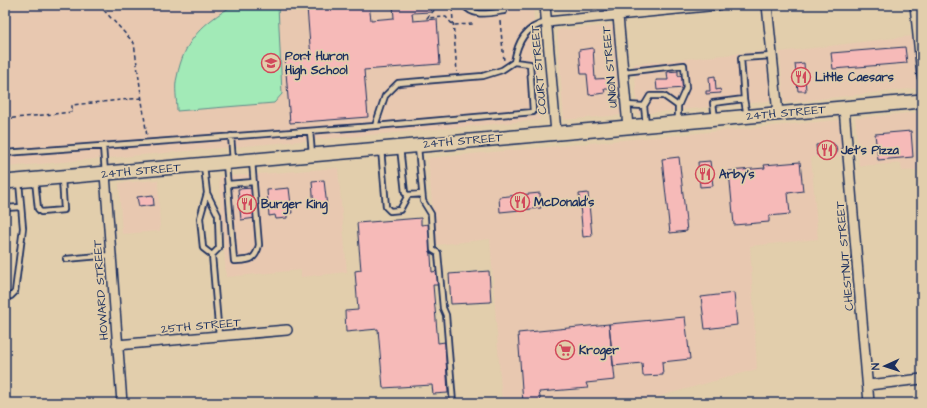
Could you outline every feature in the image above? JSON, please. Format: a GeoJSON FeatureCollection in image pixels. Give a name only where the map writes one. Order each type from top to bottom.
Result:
{"type":"FeatureCollection","features":[{"type":"Feature","properties":{"kind":"street","name":"COURT STREET"},"geometry":{"type":"LineString","coordinates":[[545,5],[556,133]]}},
{"type":"Feature","properties":{"kind":"street","name":"UNION STREET"},"geometry":{"type":"LineString","coordinates":[[617,5],[628,127]]}},
{"type":"Feature","properties":{"kind":"street"},"geometry":{"type":"LineString","coordinates":[[547,22],[718,5]]}},
{"type":"Feature","properties":{"kind":"street"},"geometry":{"type":"LineString","coordinates":[[767,5],[778,114]]}},
{"type":"Feature","properties":{"kind":"street"},"geometry":{"type":"LineString","coordinates":[[915,5],[922,76]]}},
{"type":"Feature","properties":{"kind":"street","name":"24TH STREET"},"geometry":{"type":"LineString","coordinates":[[5,182],[922,101]]}},
{"type":"Feature","properties":{"kind":"street","name":"CHESTNUT STREET"},"geometry":{"type":"LineString","coordinates":[[844,108],[869,403]]}},
{"type":"Feature","properties":{"kind":"street","name":"HOWARD STREET"},"geometry":{"type":"LineString","coordinates":[[105,174],[122,403]]}},
{"type":"Feature","properties":{"kind":"street","name":"25TH STREET"},"geometry":{"type":"LineString","coordinates":[[117,345],[287,330]]}},
{"type":"Feature","properties":{"kind":"street"},"geometry":{"type":"LineString","coordinates":[[868,385],[922,379]]}},
{"type":"Feature","properties":{"kind":"lane"},"geometry":{"type":"LineString","coordinates":[[464,5],[467,9],[482,14],[504,11],[503,5]]}},
{"type":"Feature","properties":{"kind":"lane"},"geometry":{"type":"LineString","coordinates":[[514,62],[517,48],[529,29],[547,22]]}},
{"type":"Feature","properties":{"kind":"lane"},"geometry":{"type":"LineString","coordinates":[[747,116],[744,99],[741,58],[772,56]]}},
{"type":"Feature","properties":{"kind":"lane"},"geometry":{"type":"LineString","coordinates":[[5,153],[375,126],[533,112],[530,64],[514,62],[502,70],[484,76],[398,83],[385,96],[375,126]]}},
{"type":"Feature","properties":{"kind":"lane"},"geometry":{"type":"LineString","coordinates":[[624,72],[684,66],[686,88],[678,106],[678,122]]}},
{"type":"Feature","properties":{"kind":"lane"},"geometry":{"type":"LineString","coordinates":[[646,125],[644,106],[650,96],[664,96],[678,106]]}},
{"type":"Feature","properties":{"kind":"lane"},"geometry":{"type":"LineString","coordinates":[[715,119],[713,103],[744,99]]}},
{"type":"Feature","properties":{"kind":"lane"},"geometry":{"type":"LineString","coordinates":[[626,105],[644,106]]}},
{"type":"Feature","properties":{"kind":"lane"},"geometry":{"type":"LineString","coordinates":[[310,131],[312,155]]}},
{"type":"Feature","properties":{"kind":"lane"},"geometry":{"type":"LineString","coordinates":[[231,136],[228,184],[234,261],[248,260],[256,255],[259,246],[252,161]]}},
{"type":"Feature","properties":{"kind":"lane"},"geometry":{"type":"LineString","coordinates":[[103,146],[105,174]]}},
{"type":"Feature","properties":{"kind":"lane"},"geometry":{"type":"LineString","coordinates":[[418,146],[423,201],[431,214],[433,250],[438,254],[443,308],[446,315],[453,403]]}},
{"type":"Feature","properties":{"kind":"lane"},"geometry":{"type":"LineString","coordinates":[[400,147],[405,193],[408,196]]}},
{"type":"Feature","properties":{"kind":"lane"},"geometry":{"type":"LineString","coordinates":[[381,149],[386,207],[390,211],[400,210],[408,196]]}},
{"type":"Feature","properties":{"kind":"lane"},"geometry":{"type":"LineString","coordinates":[[204,165],[207,193],[218,215],[219,248],[212,255]]}},
{"type":"Feature","properties":{"kind":"lane"},"geometry":{"type":"LineString","coordinates":[[5,177],[5,182]]}},
{"type":"Feature","properties":{"kind":"lane"},"geometry":{"type":"LineString","coordinates":[[35,180],[39,211],[48,212],[64,210],[62,178]]}},
{"type":"Feature","properties":{"kind":"lane"},"geometry":{"type":"LineString","coordinates":[[5,297],[11,296],[15,292],[23,228],[19,181]]}},
{"type":"Feature","properties":{"kind":"lane"},"geometry":{"type":"LineString","coordinates":[[228,184],[254,182]]}},
{"type":"Feature","properties":{"kind":"lane"},"geometry":{"type":"LineString","coordinates":[[207,193],[200,218],[203,248],[212,255],[219,336]]}},
{"type":"Feature","properties":{"kind":"lane"},"geometry":{"type":"LineString","coordinates":[[408,196],[422,194]]}},
{"type":"Feature","properties":{"kind":"lane"},"geometry":{"type":"LineString","coordinates":[[5,208],[21,207]]}},
{"type":"Feature","properties":{"kind":"lane"},"geometry":{"type":"LineString","coordinates":[[66,259],[111,255]]}},
{"type":"Feature","properties":{"kind":"path"},"geometry":{"type":"LineString","coordinates":[[86,5],[102,8],[148,5]]}},
{"type":"Feature","properties":{"kind":"path"},"geometry":{"type":"LineString","coordinates":[[99,5],[134,43],[147,143]]}},
{"type":"Feature","properties":{"kind":"path"},"geometry":{"type":"LineString","coordinates":[[439,5],[428,18],[446,17],[453,25]]}},
{"type":"Feature","properties":{"kind":"path"},"geometry":{"type":"LineString","coordinates":[[452,8],[457,73]]}},
{"type":"Feature","properties":{"kind":"path"},"geometry":{"type":"LineString","coordinates":[[500,21],[504,63]]}},
{"type":"Feature","properties":{"kind":"path"},"geometry":{"type":"LineString","coordinates":[[453,25],[474,24]]}},
{"type":"Feature","properties":{"kind":"path"},"geometry":{"type":"LineString","coordinates":[[5,119],[72,112],[72,106],[141,98]]}},
{"type":"Feature","properties":{"kind":"shaded area","name":"Port Huron High School"},"geometry":{"type":"Polygon","coordinates":[[[5,5],[533,5],[540,120],[5,167],[5,5]]]}},
{"type":"Feature","properties":{"kind":"shaded area"},"geometry":{"type":"Polygon","coordinates":[[[614,25],[621,115],[564,120],[557,30],[614,25]]]}},
{"type":"Feature","properties":{"kind":"shaded area"},"geometry":{"type":"Polygon","coordinates":[[[912,36],[917,88],[784,103],[780,52],[912,36]]]}},
{"type":"Feature","properties":{"kind":"shaded area"},"geometry":{"type":"Polygon","coordinates":[[[765,51],[771,101],[638,114],[634,64],[765,51]]]}},
{"type":"Feature","properties":{"kind":"shaded area"},"geometry":{"type":"Polygon","coordinates":[[[922,112],[922,170],[902,171],[901,163],[859,166],[855,118],[922,112]]]}},
{"type":"Feature","properties":{"kind":"shaded area"},"geometry":{"type":"Polygon","coordinates":[[[839,120],[843,156],[811,157],[818,239],[750,246],[757,369],[636,403],[502,403],[490,239],[436,245],[428,158],[839,120]]]}},
{"type":"Feature","properties":{"kind":"shaded area"},"geometry":{"type":"Polygon","coordinates":[[[338,168],[347,272],[301,277],[301,270],[226,277],[219,177],[338,168]]]}},
{"type":"Feature","properties":{"kind":"shaded area"},"geometry":{"type":"Polygon","coordinates":[[[158,180],[160,231],[122,234],[119,183],[158,180]]]}},
{"type":"Feature","properties":{"kind":"green space"},"geometry":{"type":"Polygon","coordinates":[[[234,5],[278,5],[282,94],[274,103],[177,111],[176,81],[184,53],[196,34],[204,26],[234,5]]]}},
{"type":"Feature","properties":{"kind":"building"},"geometry":{"type":"Polygon","coordinates":[[[369,5],[371,20],[394,18],[393,5],[430,5],[431,12],[412,13],[413,21],[437,19],[440,64],[364,70],[368,117],[290,123],[285,59],[311,58],[307,7],[369,5]]]}},
{"type":"Feature","properties":{"kind":"building"},"geometry":{"type":"Polygon","coordinates":[[[905,47],[907,63],[833,69],[831,53],[905,47]]]}},
{"type":"Feature","properties":{"kind":"building"},"geometry":{"type":"Polygon","coordinates":[[[593,48],[595,79],[612,78],[613,89],[604,89],[605,93],[589,95],[587,74],[581,74],[579,50],[593,48]]]}},
{"type":"Feature","properties":{"kind":"building","name":"Little Caesars"},"geometry":{"type":"Polygon","coordinates":[[[804,63],[806,91],[798,91],[795,64],[804,63]]]}},
{"type":"Feature","properties":{"kind":"building"},"geometry":{"type":"Polygon","coordinates":[[[678,71],[678,76],[684,75],[684,88],[657,90],[656,80],[668,80],[667,72],[678,71]]]}},
{"type":"Feature","properties":{"kind":"building"},"geometry":{"type":"Polygon","coordinates":[[[715,76],[716,90],[720,89],[721,93],[706,94],[706,91],[710,91],[709,77],[715,76]]]}},
{"type":"Feature","properties":{"kind":"building"},"geometry":{"type":"Polygon","coordinates":[[[911,131],[913,157],[878,160],[875,134],[911,131]]]}},
{"type":"Feature","properties":{"kind":"building","name":"Jet's Pizza"},"geometry":{"type":"Polygon","coordinates":[[[833,143],[836,146],[837,153],[817,155],[816,145],[833,143]]]}},
{"type":"Feature","properties":{"kind":"building"},"geometry":{"type":"Polygon","coordinates":[[[679,157],[687,231],[670,233],[662,159],[679,157]]]}},
{"type":"Feature","properties":{"kind":"building","name":"Arby's"},"geometry":{"type":"Polygon","coordinates":[[[710,161],[713,186],[700,187],[698,162],[710,161]]]}},
{"type":"Feature","properties":{"kind":"building"},"geometry":{"type":"Polygon","coordinates":[[[800,162],[803,191],[788,193],[790,214],[769,216],[769,222],[734,225],[729,171],[765,168],[764,165],[800,162]]]}},
{"type":"Feature","properties":{"kind":"building"},"geometry":{"type":"Polygon","coordinates":[[[324,180],[327,207],[314,208],[312,181],[324,180]]]}},
{"type":"Feature","properties":{"kind":"building","name":"Burger King"},"geometry":{"type":"Polygon","coordinates":[[[253,188],[256,218],[241,220],[238,189],[253,188]]]}},
{"type":"Feature","properties":{"kind":"building"},"geometry":{"type":"Polygon","coordinates":[[[289,188],[292,213],[287,213],[287,218],[276,219],[275,215],[269,216],[267,190],[289,188]]]}},
{"type":"Feature","properties":{"kind":"building","name":"McDonald's"},"geometry":{"type":"Polygon","coordinates":[[[540,193],[541,208],[500,212],[499,197],[540,193]]]}},
{"type":"Feature","properties":{"kind":"building"},"geometry":{"type":"Polygon","coordinates":[[[588,193],[592,236],[583,237],[579,194],[588,193]]]}},
{"type":"Feature","properties":{"kind":"building"},"geometry":{"type":"Polygon","coordinates":[[[153,195],[154,205],[139,207],[137,197],[153,195]]]}},
{"type":"Feature","properties":{"kind":"building"},"geometry":{"type":"Polygon","coordinates":[[[421,218],[421,225],[429,224],[432,272],[438,271],[439,285],[433,285],[438,343],[445,342],[448,393],[433,394],[432,385],[383,388],[378,329],[346,332],[345,311],[358,310],[355,271],[361,270],[357,223],[421,218]]]}},
{"type":"Feature","properties":{"kind":"building"},"geometry":{"type":"Polygon","coordinates":[[[489,271],[491,302],[451,304],[449,274],[489,271]]]}},
{"type":"Feature","properties":{"kind":"building"},"geometry":{"type":"Polygon","coordinates":[[[734,293],[737,325],[705,329],[701,297],[734,293]]]}},
{"type":"Feature","properties":{"kind":"building"},"geometry":{"type":"Polygon","coordinates":[[[685,317],[690,359],[662,362],[663,375],[643,376],[642,363],[613,366],[609,324],[685,317]]]}},
{"type":"Feature","properties":{"kind":"building","name":"Kroger"},"geometry":{"type":"Polygon","coordinates":[[[609,324],[615,380],[586,383],[588,388],[539,392],[541,403],[523,403],[518,333],[609,324]]]}},
{"type":"Feature","properties":{"kind":"place","name":"Port Huron High School"},"geometry":{"type":"Point","coordinates":[271,63]}},
{"type":"Feature","properties":{"kind":"place","name":"Little Caesars"},"geometry":{"type":"Point","coordinates":[801,77]}},
{"type":"Feature","properties":{"kind":"place","name":"Jet's Pizza"},"geometry":{"type":"Point","coordinates":[827,150]}},
{"type":"Feature","properties":{"kind":"place","name":"Arby's"},"geometry":{"type":"Point","coordinates":[705,174]}},
{"type":"Feature","properties":{"kind":"place","name":"McDonald's"},"geometry":{"type":"Point","coordinates":[520,202]}},
{"type":"Feature","properties":{"kind":"place","name":"Burger King"},"geometry":{"type":"Point","coordinates":[247,204]}},
{"type":"Feature","properties":{"kind":"place","name":"Kroger"},"geometry":{"type":"Point","coordinates":[565,350]}}]}
